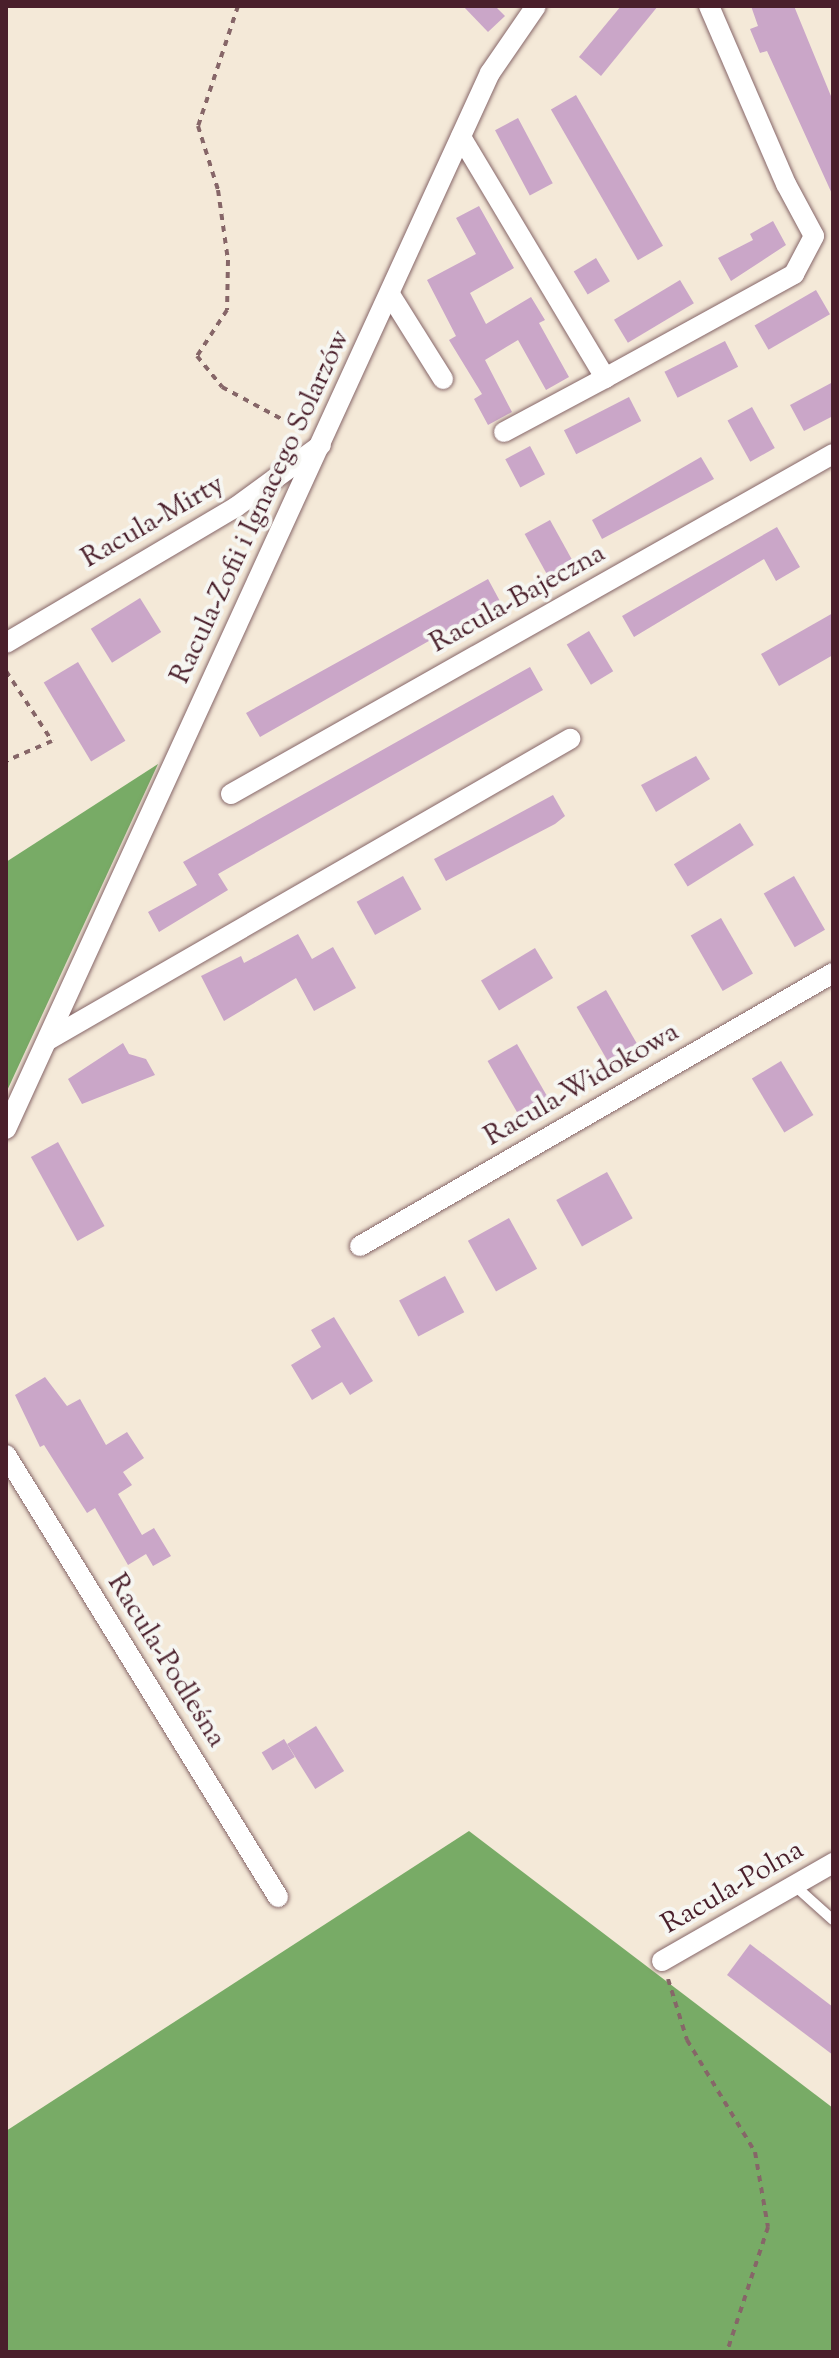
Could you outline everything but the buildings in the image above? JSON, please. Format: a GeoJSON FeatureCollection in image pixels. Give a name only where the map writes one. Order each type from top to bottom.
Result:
{"type":"FeatureCollection","features":[{"type":"Feature","properties":{"kind":"street","name":"Racula-Zofii i Ignacego Solarzów"},"geometry":{"type":"LineString","coordinates":[[6,1129],[150,805],[324,443],[490,73],[536,6]]}},
{"type":"Feature","properties":{"kind":"street"},"geometry":{"type":"LineString","coordinates":[[504,432],[794,274],[808,249],[814,236],[709,6]]}},
{"type":"Feature","properties":{"kind":"street"},"geometry":{"type":"LineString","coordinates":[[461,137],[605,378]]}},
{"type":"Feature","properties":{"kind":"street"},"geometry":{"type":"LineString","coordinates":[[391,296],[443,379]]}},
{"type":"Feature","properties":{"kind":"street","name":"Racula-Mirty"},"geometry":{"type":"LineString","coordinates":[[6,643],[236,507],[324,443]]}},
{"type":"Feature","properties":{"kind":"street","name":"Racula-Bajeczna"},"geometry":{"type":"LineString","coordinates":[[231,794],[833,454]]}},
{"type":"Feature","properties":{"kind":"street"},"geometry":{"type":"LineString","coordinates":[[48,1040],[570,739]]}},
{"type":"Feature","properties":{"kind":"street","name":"Racula-Widokowa"},"geometry":{"type":"LineString","coordinates":[[360,1246],[833,973]]}},
{"type":"Feature","properties":{"kind":"street","name":"Racula-Podleśna"},"geometry":{"type":"LineString","coordinates":[[6,1455],[278,1897]]}},
{"type":"Feature","properties":{"kind":"street","name":"Racula-Polna"},"geometry":{"type":"LineString","coordinates":[[662,1961],[833,1863]]}},
{"type":"Feature","properties":{"kind":"lane"},"geometry":{"type":"LineString","coordinates":[[794,1885],[833,1920]]}},
{"type":"Feature","properties":{"kind":"path"},"geometry":{"type":"LineString","coordinates":[[238,6],[198,126],[218,190],[228,260],[227,310],[197,356],[222,387],[324,443]]}},
{"type":"Feature","properties":{"kind":"path"},"geometry":{"type":"LineString","coordinates":[[6,671],[52,741],[6,761]]}},
{"type":"Feature","properties":{"kind":"path"},"geometry":{"type":"LineString","coordinates":[[662,1961],[687,2040],[755,2152],[768,2227],[727,2352]]}},
{"type":"Feature","properties":{"kind":"green space"},"geometry":{"type":"Polygon","coordinates":[[[158,764],[6,1093],[6,862],[158,764]]]}},
{"type":"Feature","properties":{"kind":"green space"},"geometry":{"type":"Polygon","coordinates":[[[469,1831],[833,2108],[833,2352],[6,2352],[6,2131],[469,1831]]]}}]}
